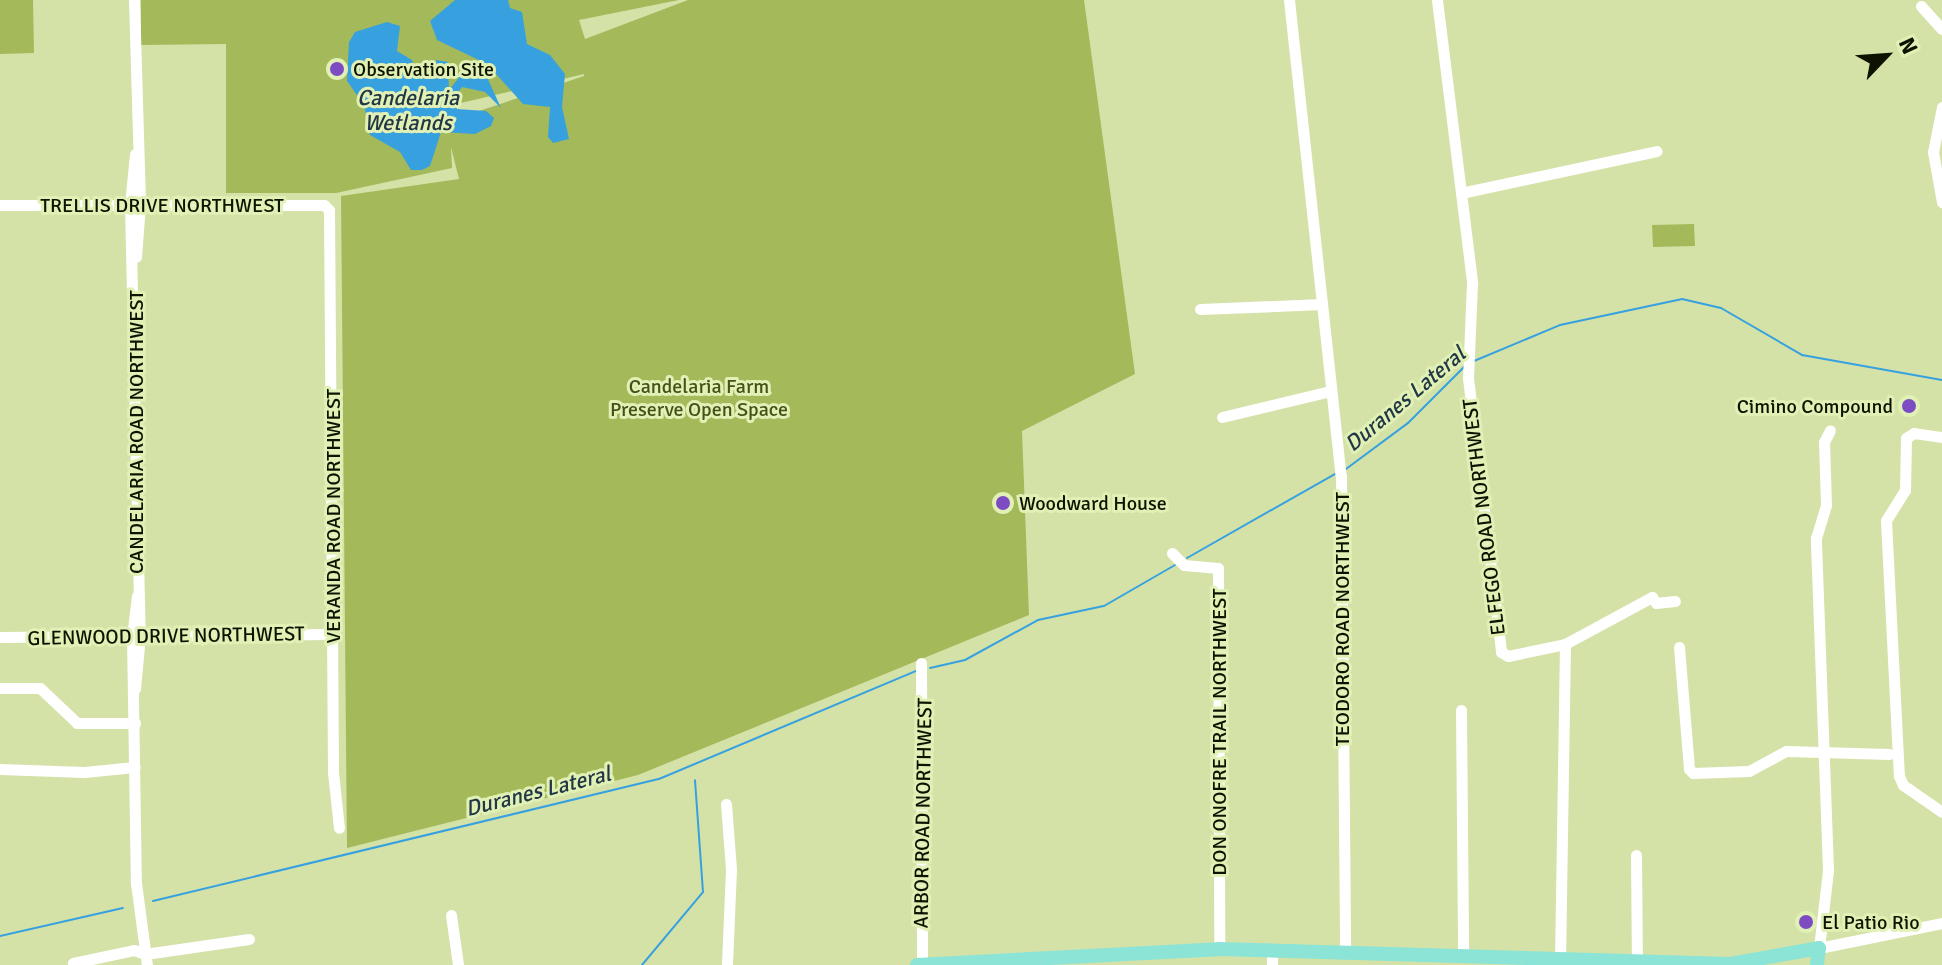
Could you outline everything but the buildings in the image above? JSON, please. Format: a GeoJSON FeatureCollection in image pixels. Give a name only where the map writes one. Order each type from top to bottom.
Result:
{"type":"FeatureCollection","features":[{"type":"Feature","properties":{"kind":"main road"},"geometry":{"type":"LineString","coordinates":[[919,965],[1155,949],[1219,949],[1272,958],[1345,953],[1416,960],[1463,957],[1745,963],[1819,948],[1817,965]]}},
{"type":"Feature","properties":{"kind":"street","name":"CANDELARIA ROAD NORTHWEST"},"geometry":{"type":"LineString","coordinates":[[134,0],[136,883],[146,960]]}},
{"type":"Feature","properties":{"kind":"street","name":"TEODORO ROAD NORTHWEST"},"geometry":{"type":"LineString","coordinates":[[1289,0],[1343,516],[1339,550],[1345,953]]}},
{"type":"Feature","properties":{"kind":"street","name":"ELFEGO ROAD NORTHWEST"},"geometry":{"type":"LineString","coordinates":[[1437,0],[1472,283],[1468,378],[1501,652],[1508,656],[1565,644]]}},
{"type":"Feature","properties":{"kind":"street"},"geometry":{"type":"LineString","coordinates":[[1921,6],[1942,29]]}},
{"type":"Feature","properties":{"kind":"street"},"geometry":{"type":"LineString","coordinates":[[1942,107],[1933,152],[1942,202]]}},
{"type":"Feature","properties":{"kind":"street"},"geometry":{"type":"LineString","coordinates":[[1461,193],[1657,151]]}},
{"type":"Feature","properties":{"kind":"street","name":"TRELLIS DRIVE NORTHWEST"},"geometry":{"type":"LineString","coordinates":[[0,205],[324,205]]}},
{"type":"Feature","properties":{"kind":"street","name":"VERANDA ROAD NORTHWEST"},"geometry":{"type":"LineString","coordinates":[[324,205],[329,210],[332,233],[334,815],[339,828]]}},
{"type":"Feature","properties":{"kind":"street"},"geometry":{"type":"LineString","coordinates":[[1200,309],[1322,304]]}},
{"type":"Feature","properties":{"kind":"street"},"geometry":{"type":"LineString","coordinates":[[1222,417],[1330,391]]}},
{"type":"Feature","properties":{"kind":"street"},"geometry":{"type":"LineString","coordinates":[[1830,430],[1824,442],[1826,505],[1816,538],[1828,870],[1819,948],[1942,923]]}},
{"type":"Feature","properties":{"kind":"street"},"geometry":{"type":"LineString","coordinates":[[1942,437],[1914,433],[1906,438],[1905,490],[1886,521],[1899,776],[1903,785],[1942,812]]}},
{"type":"Feature","properties":{"kind":"street","name":"DON ONOFRE TRAIL NORTHWEST"},"geometry":{"type":"LineString","coordinates":[[1177,559],[1218,568],[1221,595],[1219,949]]}},
{"type":"Feature","properties":{"kind":"street"},"geometry":{"type":"LineString","coordinates":[[1560,959],[1565,644],[1652,597],[1656,603],[1675,601]]}},
{"type":"Feature","properties":{"kind":"street","name":"GLENWOOD DRIVE NORTHWEST"},"geometry":{"type":"LineString","coordinates":[[0,637],[333,634]]}},
{"type":"Feature","properties":{"kind":"street"},"geometry":{"type":"LineString","coordinates":[[1679,647],[1693,773],[1740,773],[1786,751],[1889,754]]}},
{"type":"Feature","properties":{"kind":"street","name":"ARBOR ROAD NORTHWEST"},"geometry":{"type":"LineString","coordinates":[[919,965],[921,663]]}},
{"type":"Feature","properties":{"kind":"street"},"geometry":{"type":"LineString","coordinates":[[0,688],[40,688],[77,723],[135,723]]}},
{"type":"Feature","properties":{"kind":"street"},"geometry":{"type":"LineString","coordinates":[[1461,710],[1463,957]]}},
{"type":"Feature","properties":{"kind":"street"},"geometry":{"type":"LineString","coordinates":[[0,769],[84,772],[135,767]]}},
{"type":"Feature","properties":{"kind":"street"},"geometry":{"type":"LineString","coordinates":[[726,804],[731,869],[727,965]]}},
{"type":"Feature","properties":{"kind":"street"},"geometry":{"type":"LineString","coordinates":[[1636,855],[1637,963]]}},
{"type":"Feature","properties":{"kind":"street"},"geometry":{"type":"LineString","coordinates":[[451,915],[458,965]]}},
{"type":"Feature","properties":{"kind":"street"},"geometry":{"type":"LineString","coordinates":[[73,963],[134,950],[146,960],[249,939]]}},
{"type":"Feature","properties":{"kind":"street"},"geometry":{"type":"LineString","coordinates":[[1153,965],[1155,949]]}},
{"type":"Feature","properties":{"kind":"green space"},"geometry":{"type":"Polygon","coordinates":[[[0,0],[33,0],[34,53],[0,54],[0,0]]]}},
{"type":"Feature","properties":{"kind":"green space","name":"Candelaria Farm Preserve Open Space"},"geometry":{"type":"Polygon","coordinates":[[[141,0],[679,0],[579,20],[585,39],[688,0],[1084,0],[1135,374],[1022,431],[1029,615],[638,775],[347,848],[341,196],[459,179],[451,147],[452,168],[336,193],[226,193],[226,44],[141,45],[141,0]],[[584,76],[448,106],[449,121],[584,76]]]}},
{"type":"Feature","properties":{"kind":"green space"},"geometry":{"type":"Polygon","coordinates":[[[1694,224],[1695,246],[1653,247],[1652,225],[1694,224]]]}},
{"type":"Feature","properties":{"kind":"water"},"geometry":{"type":"Polygon","coordinates":[[[455,0],[508,0],[510,8],[522,12],[527,44],[550,55],[565,74],[562,107],[569,139],[553,143],[548,137],[550,107],[523,104],[487,64],[437,40],[430,21],[455,0]]]}},
{"type":"Feature","properties":{"kind":"water","name":"Candelaria Wetlands"},"geometry":{"type":"Polygon","coordinates":[[[387,22],[400,26],[397,51],[412,60],[414,71],[433,71],[436,60],[448,62],[449,90],[461,75],[474,72],[487,77],[501,108],[485,92],[462,87],[455,97],[457,109],[486,111],[494,118],[491,126],[475,134],[441,132],[430,166],[422,170],[411,170],[400,152],[370,135],[364,105],[347,81],[349,42],[355,32],[387,22]]]}},
{"type":"Feature","properties":{"kind":"waterway","name":"Duranes Lateral"},"geometry":{"type":"LineString","coordinates":[[1474,361],[1560,325],[1682,299],[1721,308],[1802,355],[1942,380]]}},
{"type":"Feature","properties":{"kind":"waterway"},"geometry":{"type":"LineString","coordinates":[[1346,469],[1408,423],[1465,366]]}},
{"type":"Feature","properties":{"kind":"waterway","name":"Duranes Lateral"},"geometry":{"type":"LineString","coordinates":[[1187,558],[1335,474]]}},
{"type":"Feature","properties":{"kind":"waterway","name":"Duranes Lateral"},"geometry":{"type":"LineString","coordinates":[[930,668],[965,660],[1038,620],[1104,606],[1175,565]]}},
{"type":"Feature","properties":{"kind":"waterway","name":"Duranes Lateral"},"geometry":{"type":"LineString","coordinates":[[153,901],[659,779],[916,671]]}},
{"type":"Feature","properties":{"kind":"waterway"},"geometry":{"type":"LineString","coordinates":[[642,965],[703,892],[695,780]]}},
{"type":"Feature","properties":{"kind":"waterway","name":"Duranes Lateral"},"geometry":{"type":"LineString","coordinates":[[0,936],[123,908]]}},
{"type":"Feature","properties":{"kind":"place","name":"Observation Site"},"geometry":{"type":"Point","coordinates":[337,69]}},
{"type":"Feature","properties":{"kind":"place","name":"Cimino Compound"},"geometry":{"type":"Point","coordinates":[1909,406]}},
{"type":"Feature","properties":{"kind":"place","name":"Woodward House"},"geometry":{"type":"Point","coordinates":[1003,503]}},
{"type":"Feature","properties":{"kind":"place","name":"El Patio Rio"},"geometry":{"type":"Point","coordinates":[1806,922]}}]}
